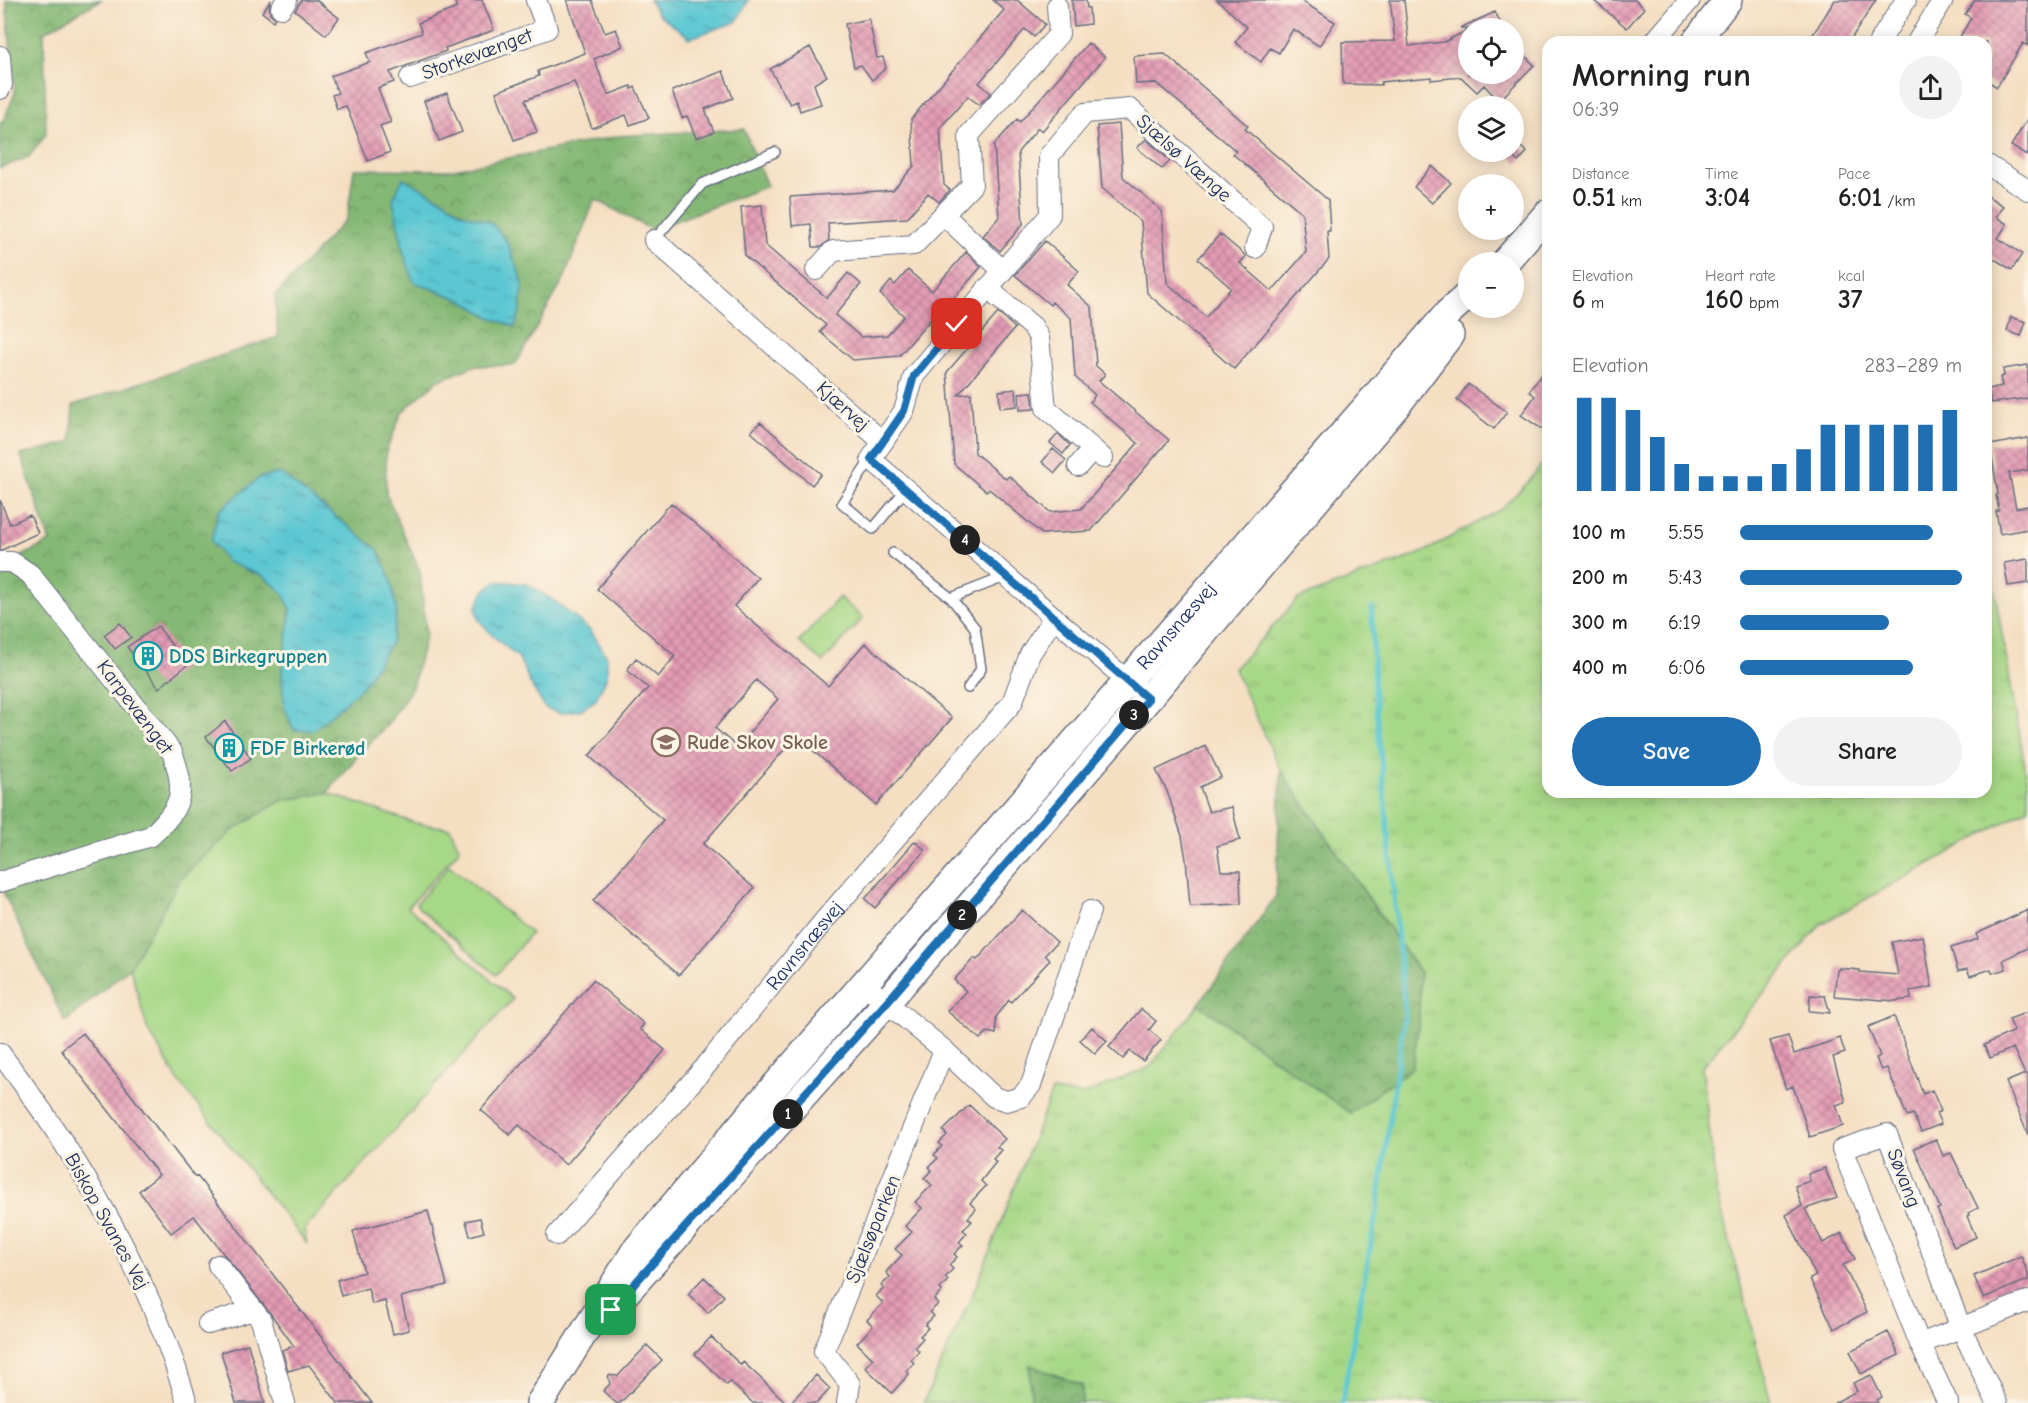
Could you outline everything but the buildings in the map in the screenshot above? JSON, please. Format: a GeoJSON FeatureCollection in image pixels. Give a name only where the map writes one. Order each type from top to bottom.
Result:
{"type":"FeatureCollection","features":[{"type":"Feature","properties":{"kind":"main road"},"geometry":{"type":"LineString","coordinates":[[1700,36],[1728,0]]}},
{"type":"Feature","properties":{"kind":"main road"},"geometry":{"type":"LineString","coordinates":[[1513,252],[1542,220]]}},
{"type":"Feature","properties":{"kind":"main road","name":"Ravnsnæsvej"},"geometry":{"type":"LineString","coordinates":[[540,1403],[635,1251],[1127,680],[1458,304]]}},
{"type":"Feature","properties":{"kind":"main road","name":"Ravnsnæsvej"},"geometry":{"type":"LineString","coordinates":[[570,1353],[887,1002],[1398,404],[1462,318]]}},
{"type":"Feature","properties":{"kind":"street","name":"Storkevænget"},"geometry":{"type":"LineString","coordinates":[[411,78],[547,29],[536,0]]}},
{"type":"Feature","properties":{"kind":"street"},"geometry":{"type":"LineString","coordinates":[[1659,36],[1690,0]]}},
{"type":"Feature","properties":{"kind":"street"},"geometry":{"type":"LineString","coordinates":[[1884,36],[1906,0]]}},
{"type":"Feature","properties":{"kind":"street"},"geometry":{"type":"LineString","coordinates":[[1921,36],[1943,0]]}},
{"type":"Feature","properties":{"kind":"street"},"geometry":{"type":"LineString","coordinates":[[816,270],[833,251],[914,245],[972,185],[969,135],[1059,34],[1057,6]]}},
{"type":"Feature","properties":{"kind":"street"},"geometry":{"type":"LineString","coordinates":[[0,56],[2,85],[0,89]]}},
{"type":"Feature","properties":{"kind":"street","name":"Sjælsø Vænge"},"geometry":{"type":"LineString","coordinates":[[883,442],[904,411],[914,376],[1050,215],[1049,156],[1085,112],[1130,109],[1262,228],[1255,248]]}},
{"type":"Feature","properties":{"kind":"street"},"geometry":{"type":"LineString","coordinates":[[1992,168],[2028,190]]}},
{"type":"Feature","properties":{"kind":"street"},"geometry":{"type":"LineString","coordinates":[[944,215],[1002,270]]}},
{"type":"Feature","properties":{"kind":"street","name":"Kjærvej"},"geometry":{"type":"LineString","coordinates":[[654,240],[883,442],[871,459],[1148,699]]}},
{"type":"Feature","properties":{"kind":"street"},"geometry":{"type":"LineString","coordinates":[[987,288],[1034,327],[1039,338],[1046,408],[1098,454],[1078,466]]}},
{"type":"Feature","properties":{"kind":"street","name":"Karpevænget"},"geometry":{"type":"LineString","coordinates":[[0,562],[12,562],[30,574],[172,752],[180,773],[180,799],[170,819],[151,836],[0,882]]}},
{"type":"Feature","properties":{"kind":"street","name":"Ravnsnæsvej"},"geometry":{"type":"LineString","coordinates":[[557,1235],[705,1067],[822,922],[1012,703],[1030,654],[1054,617]]}},
{"type":"Feature","properties":{"kind":"street"},"geometry":{"type":"LineString","coordinates":[[864,985],[944,1050],[994,1097],[1007,1101],[1021,1097],[1032,1085],[1090,911]]}},
{"type":"Feature","properties":{"kind":"street","name":"Sjælsøparken"},"geometry":{"type":"LineString","coordinates":[[848,1403],[850,1384],[824,1351],[944,1050]]}},
{"type":"Feature","properties":{"kind":"street","name":"Biskop Svanes Vej"},"geometry":{"type":"LineString","coordinates":[[0,1053],[38,1103],[70,1152],[121,1240],[157,1316],[187,1403]]}},
{"type":"Feature","properties":{"kind":"street","name":"Søvang"},"geometry":{"type":"LineString","coordinates":[[1948,1403],[1920,1344],[1842,1149],[1887,1134],[1961,1328],[1996,1403]]}},
{"type":"Feature","properties":{"kind":"street"},"geometry":{"type":"LineString","coordinates":[[218,1265],[261,1320],[285,1403]]}},
{"type":"Feature","properties":{"kind":"street"},"geometry":{"type":"LineString","coordinates":[[1920,1344],[2028,1301]]}},
{"type":"Feature","properties":{"kind":"street"},"geometry":{"type":"LineString","coordinates":[[208,1324],[253,1310]]}},
{"type":"Feature","properties":{"kind":"lane","name":"Kjærvej"},"geometry":{"type":"LineString","coordinates":[[654,240],[702,184],[775,152]]}},
{"type":"Feature","properties":{"kind":"lane"},"geometry":{"type":"LineString","coordinates":[[871,459],[842,503],[873,530],[906,489]]}},
{"type":"Feature","properties":{"kind":"lane"},"geometry":{"type":"LineString","coordinates":[[893,553],[951,598],[975,628],[981,669],[968,688]]}},
{"type":"Feature","properties":{"kind":"lane"},"geometry":{"type":"LineString","coordinates":[[951,598],[1007,576]]}},
{"type":"Feature","properties":{"kind":"green space"},"geometry":{"type":"Polygon","coordinates":[[[6,0],[101,0],[44,32],[46,134],[29,157],[0,168],[0,123],[4,120],[15,93],[6,0]]]}},
{"type":"Feature","properties":{"kind":"green space"},"geometry":{"type":"Polygon","coordinates":[[[744,129],[767,186],[652,230],[595,199],[564,279],[515,365],[474,366],[437,381],[402,412],[386,452],[386,493],[420,572],[426,634],[412,688],[388,724],[327,793],[281,801],[234,830],[181,878],[130,967],[65,1022],[0,885],[0,567],[50,542],[21,455],[71,442],[73,405],[278,337],[275,296],[347,218],[354,169],[449,170],[619,136],[744,129]],[[403,179],[414,282],[462,300],[490,317],[462,213],[403,179]],[[263,576],[281,591],[291,609],[282,672],[391,643],[263,576]]]}},
{"type":"Feature","properties":{"kind":"green space"},"geometry":{"type":"Polygon","coordinates":[[[1542,464],[1542,798],[1992,798],[1992,576],[2028,784],[2028,809],[1821,924],[1702,1067],[1716,1189],[1771,1403],[1082,1403],[1082,1385],[1030,1366],[1031,1403],[923,1403],[977,1284],[1052,1091],[1082,1095],[1150,1067],[1199,1004],[1350,1113],[1420,973],[1281,771],[1234,669],[1298,599],[1424,552],[1501,509],[1542,464]]]}},
{"type":"Feature","properties":{"kind":"green space"},"geometry":{"type":"Polygon","coordinates":[[[839,597],[863,618],[823,662],[799,642],[839,597]]]}},
{"type":"Feature","properties":{"kind":"green space"},"geometry":{"type":"Polygon","coordinates":[[[1281,771],[1420,973],[1419,1022],[1412,1068],[1350,1113],[1199,1004],[1276,896],[1281,771]]]}},
{"type":"Feature","properties":{"kind":"green space"},"geometry":{"type":"Polygon","coordinates":[[[327,793],[415,823],[450,828],[460,849],[408,907],[513,999],[304,1230],[307,1244],[178,1080],[147,1028],[130,967],[181,878],[234,830],[281,801],[327,793]]]}},
{"type":"Feature","properties":{"kind":"green space"},"geometry":{"type":"Polygon","coordinates":[[[449,865],[531,933],[496,975],[416,904],[449,865]]]}},
{"type":"Feature","properties":{"kind":"green space"},"geometry":{"type":"Polygon","coordinates":[[[1030,1365],[1082,1385],[1082,1403],[1031,1403],[1030,1365]]]}},
{"type":"Feature","properties":{"kind":"water"},"geometry":{"type":"Polygon","coordinates":[[[649,0],[749,0],[736,22],[690,38],[658,14],[649,0]]]}},
{"type":"Feature","properties":{"kind":"water"},"geometry":{"type":"Polygon","coordinates":[[[403,178],[462,213],[492,223],[507,242],[523,282],[520,310],[515,327],[490,317],[462,300],[414,282],[404,254],[393,200],[403,178]]]}},
{"type":"Feature","properties":{"kind":"water"},"geometry":{"type":"Polygon","coordinates":[[[280,473],[378,550],[390,577],[397,611],[391,643],[363,686],[314,730],[294,730],[284,706],[282,672],[291,609],[281,591],[263,576],[227,562],[211,540],[219,511],[259,478],[280,473]]]}},
{"type":"Feature","properties":{"kind":"water"},"geometry":{"type":"Polygon","coordinates":[[[496,581],[527,584],[556,602],[592,632],[607,657],[607,676],[595,701],[580,710],[559,713],[545,708],[518,657],[493,636],[478,619],[476,608],[484,591],[496,581]]]}},
{"type":"Feature","properties":{"kind":"waterway"},"geometry":{"type":"LineString","coordinates":[[1342,1403],[1378,1204],[1405,1012],[1374,686],[1372,608]]}},
{"type":"Feature","properties":{"kind":"place","name":"DDS Birkegruppen"},"geometry":{"type":"Point","coordinates":[148,656]}},
{"type":"Feature","properties":{"kind":"place","name":"Rude Skov Skole"},"geometry":{"type":"Point","coordinates":[666,742]}},
{"type":"Feature","properties":{"kind":"place","name":"FDF Birkerød"},"geometry":{"type":"Point","coordinates":[229,748]}},
{"type":"Feature","properties":{"kind":"route"},"geometry":{"type":"LineString","coordinates":[[611,1310],[887,1002],[1148,699],[871,459],[904,411],[914,376],[957,324]]}}]}
